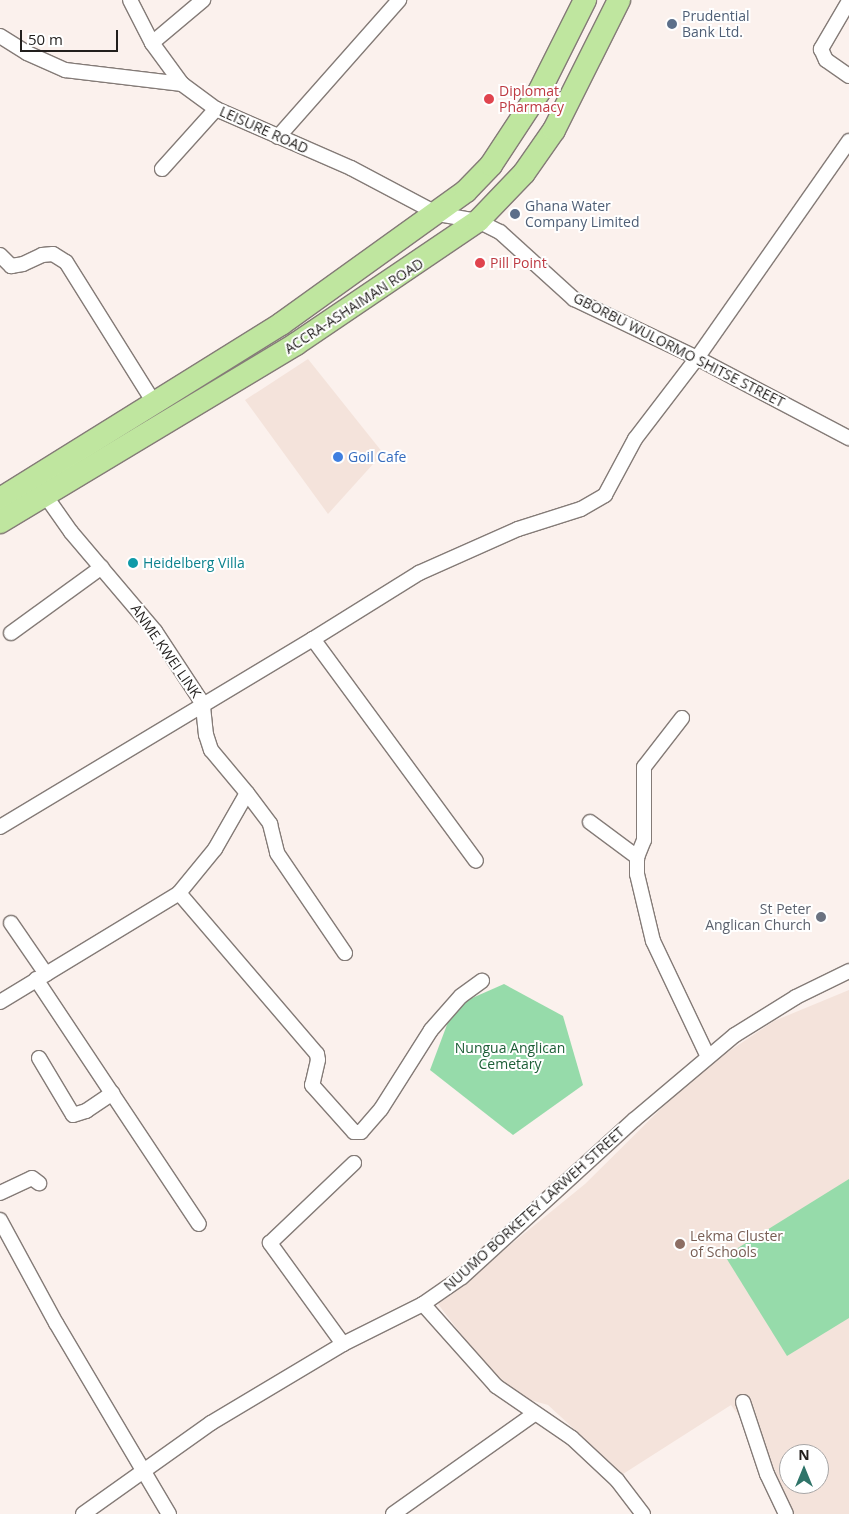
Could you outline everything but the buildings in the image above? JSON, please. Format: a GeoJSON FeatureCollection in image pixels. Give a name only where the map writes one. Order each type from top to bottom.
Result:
{"type":"FeatureCollection","features":[{"type":"Feature","properties":{"kind":"main road","name":"ACCRA-ASHAIMAN ROAD"},"geometry":{"type":"LineString","coordinates":[[0,498],[153,401],[281,324],[438,214],[492,165],[539,92],[585,0]]}},
{"type":"Feature","properties":{"kind":"main road","name":"ACCRA-ASHAIMAN ROAD"},"geometry":{"type":"LineString","coordinates":[[0,522],[296,344],[440,250],[478,221],[524,173],[554,130],[619,0]]}},
{"type":"Feature","properties":{"kind":"street","name":"LEISURE ROAD"},"geometry":{"type":"LineString","coordinates":[[130,0],[152,43],[182,84],[216,109],[352,168],[438,214]]}},
{"type":"Feature","properties":{"kind":"street"},"geometry":{"type":"LineString","coordinates":[[152,43],[203,0]]}},
{"type":"Feature","properties":{"kind":"street"},"geometry":{"type":"LineString","coordinates":[[278,137],[399,0]]}},
{"type":"Feature","properties":{"kind":"street"},"geometry":{"type":"LineString","coordinates":[[849,1],[821,49],[826,60],[849,76]]}},
{"type":"Feature","properties":{"kind":"street"},"geometry":{"type":"LineString","coordinates":[[0,36],[27,53],[65,70],[182,84]]}},
{"type":"Feature","properties":{"kind":"street"},"geometry":{"type":"LineString","coordinates":[[162,169],[216,109]]}},
{"type":"Feature","properties":{"kind":"street"},"geometry":{"type":"LineString","coordinates":[[0,827],[419,573],[470,548],[597,503],[605,496],[635,439],[697,358],[849,141]]}},
{"type":"Feature","properties":{"kind":"street","name":"GBORBU WULORMO SHITSE STREET"},"geometry":{"type":"LineString","coordinates":[[438,214],[478,221],[500,232],[574,299],[697,358],[849,438]]}},
{"type":"Feature","properties":{"kind":"street"},"geometry":{"type":"LineString","coordinates":[[0,255],[11,266],[23,264],[42,254],[53,254],[66,262],[153,401]]}},
{"type":"Feature","properties":{"kind":"street","name":"ANME KWEI LINK"},"geometry":{"type":"LineString","coordinates":[[45,495],[155,631],[204,704],[206,735],[211,750],[270,824],[277,853],[345,954]]}},
{"type":"Feature","properties":{"kind":"street"},"geometry":{"type":"LineString","coordinates":[[11,633],[102,567]]}},
{"type":"Feature","properties":{"kind":"street"},"geometry":{"type":"LineString","coordinates":[[313,639],[476,861]]}},
{"type":"Feature","properties":{"kind":"street"},"geometry":{"type":"LineString","coordinates":[[682,718],[644,767],[644,840],[638,857],[637,874],[653,941],[708,1057]]}},
{"type":"Feature","properties":{"kind":"street"},"geometry":{"type":"LineString","coordinates":[[0,1002],[179,893],[215,850],[247,794]]}},
{"type":"Feature","properties":{"kind":"street"},"geometry":{"type":"LineString","coordinates":[[590,822],[638,857]]}},
{"type":"Feature","properties":{"kind":"street"},"geometry":{"type":"LineString","coordinates":[[179,893],[317,1054],[318,1060],[312,1085],[354,1132],[361,1132],[380,1109],[430,1030],[461,996],[482,980]]}},
{"type":"Feature","properties":{"kind":"street"},"geometry":{"type":"LineString","coordinates":[[11,923],[41,977],[199,1224]]}},
{"type":"Feature","properties":{"kind":"street","name":"NUUMO BORKETEY LARWEH STREET"},"geometry":{"type":"LineString","coordinates":[[83,1514],[211,1423],[344,1344],[422,1304],[462,1277],[608,1143],[708,1057],[763,1016],[849,972]]}},
{"type":"Feature","properties":{"kind":"street"},"geometry":{"type":"LineString","coordinates":[[39,1058],[73,1115],[86,1111],[113,1092]]}},
{"type":"Feature","properties":{"kind":"street"},"geometry":{"type":"LineString","coordinates":[[344,1344],[270,1243],[354,1163]]}},
{"type":"Feature","properties":{"kind":"street"},"geometry":{"type":"LineString","coordinates":[[0,1193],[23,1180],[32,1178],[39,1183]]}},
{"type":"Feature","properties":{"kind":"street"},"geometry":{"type":"LineString","coordinates":[[0,1220],[169,1514]]}},
{"type":"Feature","properties":{"kind":"street"},"geometry":{"type":"LineString","coordinates":[[422,1304],[496,1386],[534,1414],[572,1438],[601,1464],[641,1513]]}},
{"type":"Feature","properties":{"kind":"street"},"geometry":{"type":"LineString","coordinates":[[743,1402],[767,1474],[786,1514]]}},
{"type":"Feature","properties":{"kind":"street"},"geometry":{"type":"LineString","coordinates":[[393,1514],[534,1414]]}},
{"type":"Feature","properties":{"kind":"shaded area"},"geometry":{"type":"Polygon","coordinates":[[[308,359],[383,453],[328,514],[245,400],[308,359]]]}},
{"type":"Feature","properties":{"kind":"shaded area","name":"Lekma Cluster of Schools"},"geometry":{"type":"Polygon","coordinates":[[[849,990],[849,1514],[789,1514],[780,1494],[829,1494],[829,1444],[779,1444],[779,1493],[750,1431],[731,1405],[623,1474],[548,1405],[506,1393],[438,1304],[585,1184],[698,1072],[774,1021],[849,990]]]}},
{"type":"Feature","properties":{"kind":"green space","name":"Nungua Anglican Cemetary"},"geometry":{"type":"Polygon","coordinates":[[[504,984],[563,1016],[583,1085],[513,1135],[430,1070],[454,1006],[504,984]]]}},
{"type":"Feature","properties":{"kind":"green space"},"geometry":{"type":"Polygon","coordinates":[[[849,1179],[849,1318],[787,1356],[725,1256],[849,1179]]]}},
{"type":"Feature","properties":{"kind":"place","name":"Prudential Bank Ltd."},"geometry":{"type":"Point","coordinates":[672,24]}},
{"type":"Feature","properties":{"kind":"place","name":"Diplomat Pharmacy"},"geometry":{"type":"Point","coordinates":[489,99]}},
{"type":"Feature","properties":{"kind":"place","name":"Ghana Water Company Limited"},"geometry":{"type":"Point","coordinates":[515,214]}},
{"type":"Feature","properties":{"kind":"place","name":"Pill Point"},"geometry":{"type":"Point","coordinates":[480,263]}},
{"type":"Feature","properties":{"kind":"place","name":"Goil Cafe"},"geometry":{"type":"Point","coordinates":[338,457]}},
{"type":"Feature","properties":{"kind":"place","name":"Heidelberg Villa"},"geometry":{"type":"Point","coordinates":[133,563]}},
{"type":"Feature","properties":{"kind":"place","name":"St Peter Anglican Church"},"geometry":{"type":"Point","coordinates":[821,917]}},
{"type":"Feature","properties":{"kind":"place","name":"Lekma Cluster of Schools"},"geometry":{"type":"Point","coordinates":[680,1244]}}]}
